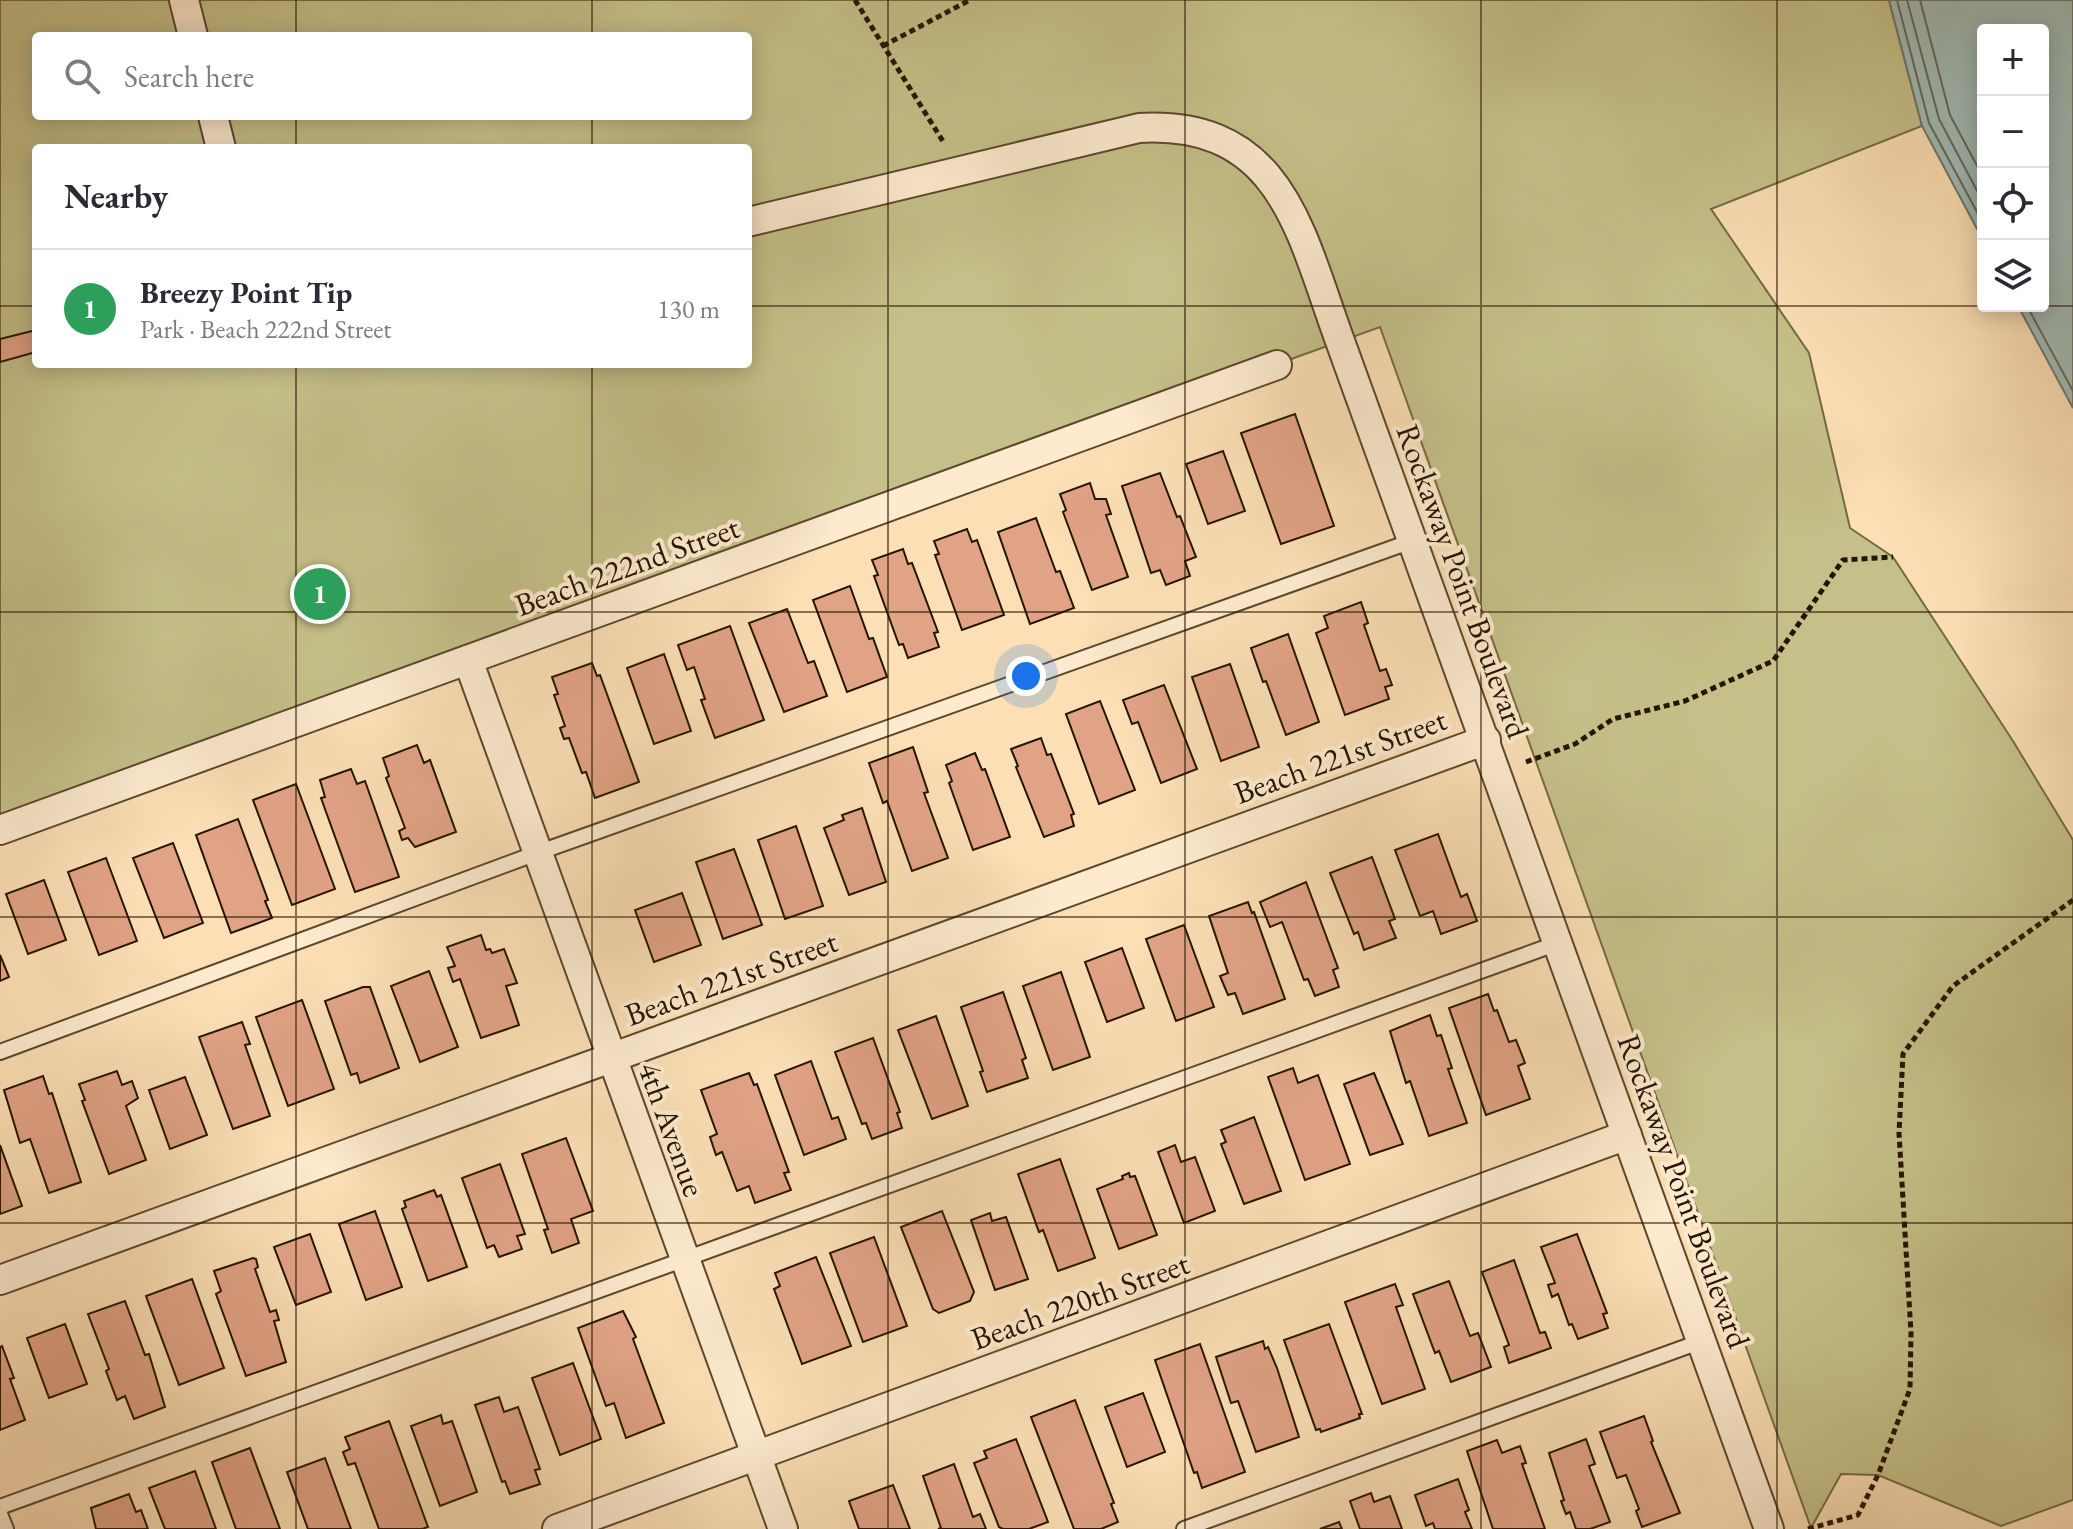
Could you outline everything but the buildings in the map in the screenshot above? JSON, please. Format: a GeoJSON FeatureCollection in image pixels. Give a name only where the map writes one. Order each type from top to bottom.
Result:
{"type":"FeatureCollection","features":[{"type":"Feature","properties":{"kind":"street"},"geometry":{"type":"LineString","coordinates":[[184,0],[192,32]]}},
{"type":"Feature","properties":{"kind":"street"},"geometry":{"type":"LineString","coordinates":[[214,120],[220,144]]}},
{"type":"Feature","properties":{"kind":"street","name":"Rockaway Point Boulevard"},"geometry":{"type":"LineString","coordinates":[[752,221],[1139,128],[1183,127],[1202,132],[1244,152],[1260,166],[1288,204],[1486,740],[1769,1529]]}},
{"type":"Feature","properties":{"kind":"street","name":"Beach 222nd Street"},"geometry":{"type":"LineString","coordinates":[[0,830],[1277,365]]}},
{"type":"Feature","properties":{"kind":"street","name":"4th Avenue"},"geometry":{"type":"LineString","coordinates":[[468,660],[783,1529]]}},
{"type":"Feature","properties":{"kind":"street","name":"Beach 221st Street"},"geometry":{"type":"LineString","coordinates":[[0,1280],[1486,740]]}},
{"type":"Feature","properties":{"kind":"street","name":"Beach 220th Street"},"geometry":{"type":"LineString","coordinates":[[557,1529],[1627,1135]]}},
{"type":"Feature","properties":{"kind":"lane"},"geometry":{"type":"LineString","coordinates":[[0,1052],[537,853],[1412,541]]}},
{"type":"Feature","properties":{"kind":"lane"},"geometry":{"type":"LineString","coordinates":[[0,1507],[1558,943]]}},
{"type":"Feature","properties":{"kind":"lane"},"geometry":{"type":"LineString","coordinates":[[1184,1529],[1702,1341]]}},
{"type":"Feature","properties":{"kind":"lane"},"geometry":{"type":"LineString","coordinates":[[0,1514],[6,1529]]}},
{"type":"Feature","properties":{"kind":"path"},"geometry":{"type":"LineString","coordinates":[[855,0],[961,171]]}},
{"type":"Feature","properties":{"kind":"path"},"geometry":{"type":"LineString","coordinates":[[883,46],[970,0]]}},
{"type":"Feature","properties":{"kind":"path"},"geometry":{"type":"LineString","coordinates":[[1521,764],[1575,744],[1613,719],[1685,701],[1773,661],[1843,560],[1893,557]]}},
{"type":"Feature","properties":{"kind":"path"},"geometry":{"type":"LineString","coordinates":[[1808,1529],[1858,1515],[1878,1475],[1910,1389],[1911,1333],[1899,1133],[1903,1054],[1953,986],[2073,900]]}},
{"type":"Feature","properties":{"kind":"shaded area"},"geometry":{"type":"Polygon","coordinates":[[[0,0],[1889,0],[1922,126],[1711,209],[1809,353],[1850,528],[1893,557],[2013,741],[2073,840],[2073,1500],[2001,1526],[1878,1475],[1841,1474],[1811,1528],[1380,327],[0,824],[0,0]]]}},
{"type":"Feature","properties":{"kind":"water"},"geometry":{"type":"Polygon","coordinates":[[[1889,0],[2073,0],[2073,408],[2021,312],[2049,312],[2049,24],[1977,24],[1977,229],[1922,126],[1889,0]]]}},
{"type":"Feature","properties":{"kind":"place","name":"Breezy Point Tip"},"geometry":{"type":"Point","coordinates":[320,594]}}]}
